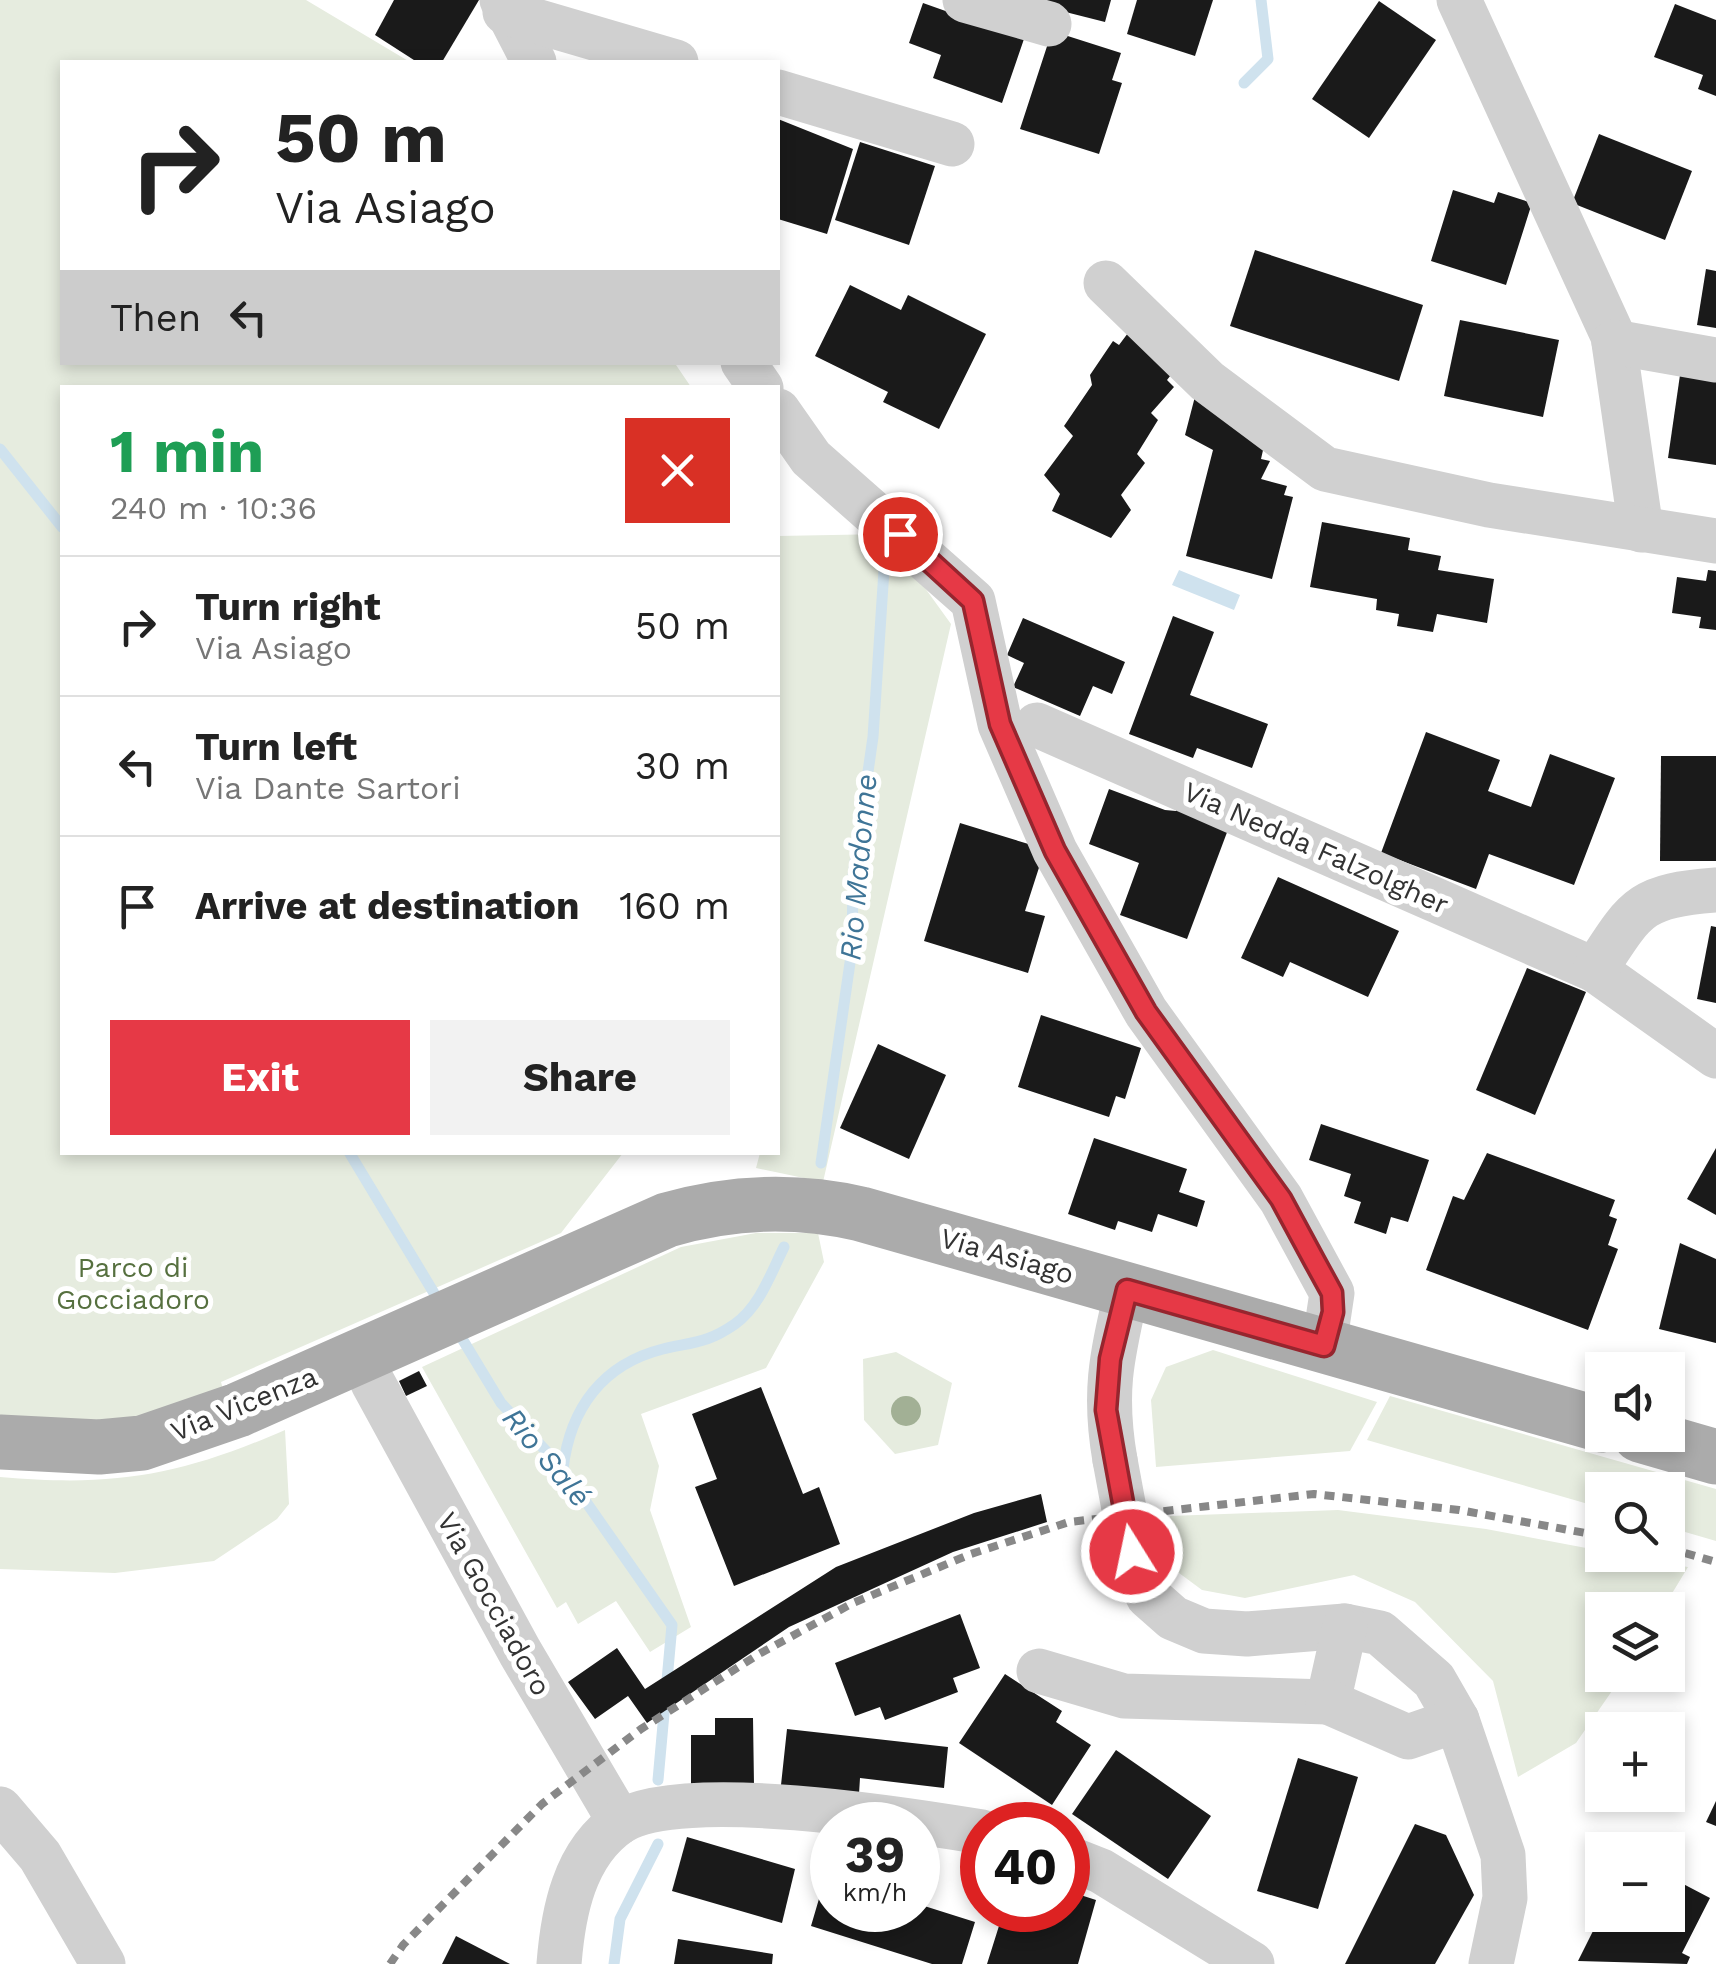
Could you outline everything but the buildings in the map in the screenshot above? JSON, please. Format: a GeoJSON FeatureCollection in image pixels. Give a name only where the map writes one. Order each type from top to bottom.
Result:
{"type":"FeatureCollection","features":[{"type":"Feature","properties":{"kind":"main road","name":"Via Asiago"},"geometry":{"type":"LineString","coordinates":[[475,1306],[668,1220],[714,1208],[788,1202],[861,1214],[1585,1419]]}},
{"type":"Feature","properties":{"kind":"main road","name":"Via Vicenza"},"geometry":{"type":"LineString","coordinates":[[0,1442],[98,1447],[142,1444],[238,1410],[475,1306]]}},
{"type":"Feature","properties":{"kind":"main road"},"geometry":{"type":"LineString","coordinates":[[1685,1447],[1716,1456]]}},
{"type":"Feature","properties":{"kind":"street"},"geometry":{"type":"LineString","coordinates":[[965,0],[1050,24]]}},
{"type":"Feature","properties":{"kind":"street"},"geometry":{"type":"LineString","coordinates":[[1459,0],[1614,342],[1641,530]]}},
{"type":"Feature","properties":{"kind":"street"},"geometry":{"type":"LineString","coordinates":[[503,6],[533,60]]}},
{"type":"Feature","properties":{"kind":"street"},"geometry":{"type":"LineString","coordinates":[[503,6],[670,60]]}},
{"type":"Feature","properties":{"kind":"street"},"geometry":{"type":"LineString","coordinates":[[780,93],[952,144]]}},
{"type":"Feature","properties":{"kind":"street"},"geometry":{"type":"LineString","coordinates":[[1106,283],[1207,381],[1325,469],[1489,504],[1716,541]]}},
{"type":"Feature","properties":{"kind":"street"},"geometry":{"type":"LineString","coordinates":[[1614,342],[1716,360]]}},
{"type":"Feature","properties":{"kind":"street"},"geometry":{"type":"LineString","coordinates":[[780,414],[811,458],[973,601],[1000,724],[1055,851],[1146,1012],[1281,1199],[1332,1293],[1333,1312],[1324,1346]]}},
{"type":"Feature","properties":{"kind":"street","name":"Via Nedda Falzolgher"},"geometry":{"type":"LineString","coordinates":[[1037,725],[1595,970],[1716,1056]]}},
{"type":"Feature","properties":{"kind":"street"},"geometry":{"type":"LineString","coordinates":[[1595,970],[1630,915],[1663,894],[1716,890]]}},
{"type":"Feature","properties":{"kind":"street"},"geometry":{"type":"LineString","coordinates":[[1127,1290],[1110,1359],[1106,1410],[1132,1552],[1148,1596],[1173,1618],[1204,1631],[1247,1634],[1345,1626],[1380,1633],[1434,1680],[1457,1720],[1504,1855],[1504,1898],[1491,1964]]}},
{"type":"Feature","properties":{"kind":"street","name":"Via Gocciadoro"},"geometry":{"type":"LineString","coordinates":[[373,1383],[520,1652],[620,1822]]}},
{"type":"Feature","properties":{"kind":"street"},"geometry":{"type":"LineString","coordinates":[[1328,1702],[1345,1626]]}},
{"type":"Feature","properties":{"kind":"street"},"geometry":{"type":"LineString","coordinates":[[1039,1672],[1124,1696],[1328,1702],[1408,1737],[1457,1720]]}},
{"type":"Feature","properties":{"kind":"street"},"geometry":{"type":"LineString","coordinates":[[558,1964],[562,1924],[575,1881],[596,1844],[620,1822],[641,1812],[721,1806],[894,1818],[960,1828]]}},
{"type":"Feature","properties":{"kind":"street"},"geometry":{"type":"LineString","coordinates":[[0,1810],[40,1856],[102,1964]]}},
{"type":"Feature","properties":{"kind":"street"},"geometry":{"type":"LineString","coordinates":[[1090,1867],[1252,1964]]}},
{"type":"Feature","properties":{"kind":"green space","name":"Parco di Gocciadoro"},"geometry":{"type":"Polygon","coordinates":[[[0,0],[306,0],[407,60],[60,60],[60,365],[676,365],[690,385],[60,385],[60,1155],[621,1155],[561,1233],[221,1382],[227,1404],[143,1419],[0,1420],[0,0]]]}},
{"type":"Feature","properties":{"kind":"green space"},"geometry":{"type":"Polygon","coordinates":[[[886,534],[951,624],[823,1182],[756,1168],[759,1155],[780,1155],[780,536],[886,534]]]}},
{"type":"Feature","properties":{"kind":"green space"},"geometry":{"type":"Polygon","coordinates":[[[756,1233],[818,1233],[824,1262],[766,1368],[641,1414],[659,1466],[650,1510],[691,1627],[650,1652],[616,1601],[578,1624],[566,1602],[557,1608],[422,1367],[681,1247],[756,1233]]]}},
{"type":"Feature","properties":{"kind":"green space"},"geometry":{"type":"Polygon","coordinates":[[[1213,1350],[1377,1402],[1350,1451],[1156,1467],[1151,1400],[1166,1367],[1213,1350]]]}},
{"type":"Feature","properties":{"kind":"green space"},"geometry":{"type":"Polygon","coordinates":[[[896,1352],[952,1383],[938,1445],[895,1454],[864,1420],[863,1359],[896,1352]]]}},
{"type":"Feature","properties":{"kind":"green space"},"geometry":{"type":"Polygon","coordinates":[[[1390,1396],[1656,1472],[1585,1472],[1585,1503],[1367,1440],[1390,1396]]]}},
{"type":"Feature","properties":{"kind":"green space"},"geometry":{"type":"Polygon","coordinates":[[[285,1430],[289,1504],[277,1519],[214,1561],[115,1573],[0,1569],[0,1477],[78,1480],[146,1474],[212,1458],[285,1430]]]}},
{"type":"Feature","properties":{"kind":"green space"},"geometry":{"type":"Polygon","coordinates":[[[1685,1480],[1716,1489],[1716,1541],[1685,1532],[1685,1480]]]}},
{"type":"Feature","properties":{"kind":"green space"},"geometry":{"type":"Polygon","coordinates":[[[1338,1510],[1486,1529],[1585,1548],[1585,1572],[1685,1572],[1673,1592],[1585,1592],[1585,1692],[1611,1692],[1597,1712],[1585,1712],[1585,1730],[1576,1743],[1518,1777],[1493,1681],[1415,1602],[1354,1575],[1245,1598],[1202,1590],[1175,1570],[1170,1516],[1338,1510]]]}},
{"type":"Feature","properties":{"kind":"water"},"geometry":{"type":"Polygon","coordinates":[[[1179,570],[1240,595],[1234,610],[1172,585],[1179,570]]]}},
{"type":"Feature","properties":{"kind":"waterway","name":"Rio Madonne"},"geometry":{"type":"LineString","coordinates":[[1244,83],[1268,59],[1261,0]]}},
{"type":"Feature","properties":{"kind":"waterway","name":"Rio Salé"},"geometry":{"type":"LineString","coordinates":[[0,449],[60,524]]}},
{"type":"Feature","properties":{"kind":"waterway","name":"Rio Madonne"},"geometry":{"type":"LineString","coordinates":[[821,1163],[852,949],[853,876],[873,737],[884,570]]}},
{"type":"Feature","properties":{"kind":"waterway","name":"Rio Salé"},"geometry":{"type":"LineString","coordinates":[[351,1155],[440,1303]]}},
{"type":"Feature","properties":{"kind":"waterway","name":"Rio Madonne"},"geometry":{"type":"LineString","coordinates":[[563,1469],[582,1408],[607,1377],[642,1356],[708,1338],[735,1324],[758,1299],[784,1247]]}},
{"type":"Feature","properties":{"kind":"waterway","name":"Rio Salé"},"geometry":{"type":"LineString","coordinates":[[455,1327],[501,1403],[563,1469],[672,1625],[658,1780]]}},
{"type":"Feature","properties":{"kind":"waterway","name":"Rio Salé"},"geometry":{"type":"LineString","coordinates":[[614,1964],[620,1919],[658,1844]]}},
{"type":"Feature","properties":{"kind":"railway"},"geometry":{"type":"LineString","coordinates":[[390,1964],[403,1945],[542,1804],[641,1729],[759,1654],[853,1603],[971,1554],[1069,1522],[1314,1494],[1459,1510],[1585,1533]]}},
{"type":"Feature","properties":{"kind":"railway"},"geometry":{"type":"LineString","coordinates":[[1685,1553],[1716,1562]]}},
{"type":"Feature","properties":{"kind":"route"},"geometry":{"type":"LineString","coordinates":[[900,534],[973,601],[1000,724],[1055,851],[1146,1012],[1281,1199],[1332,1293],[1333,1312],[1324,1346],[1127,1290],[1110,1359],[1106,1410],[1132,1552]]}}]}
